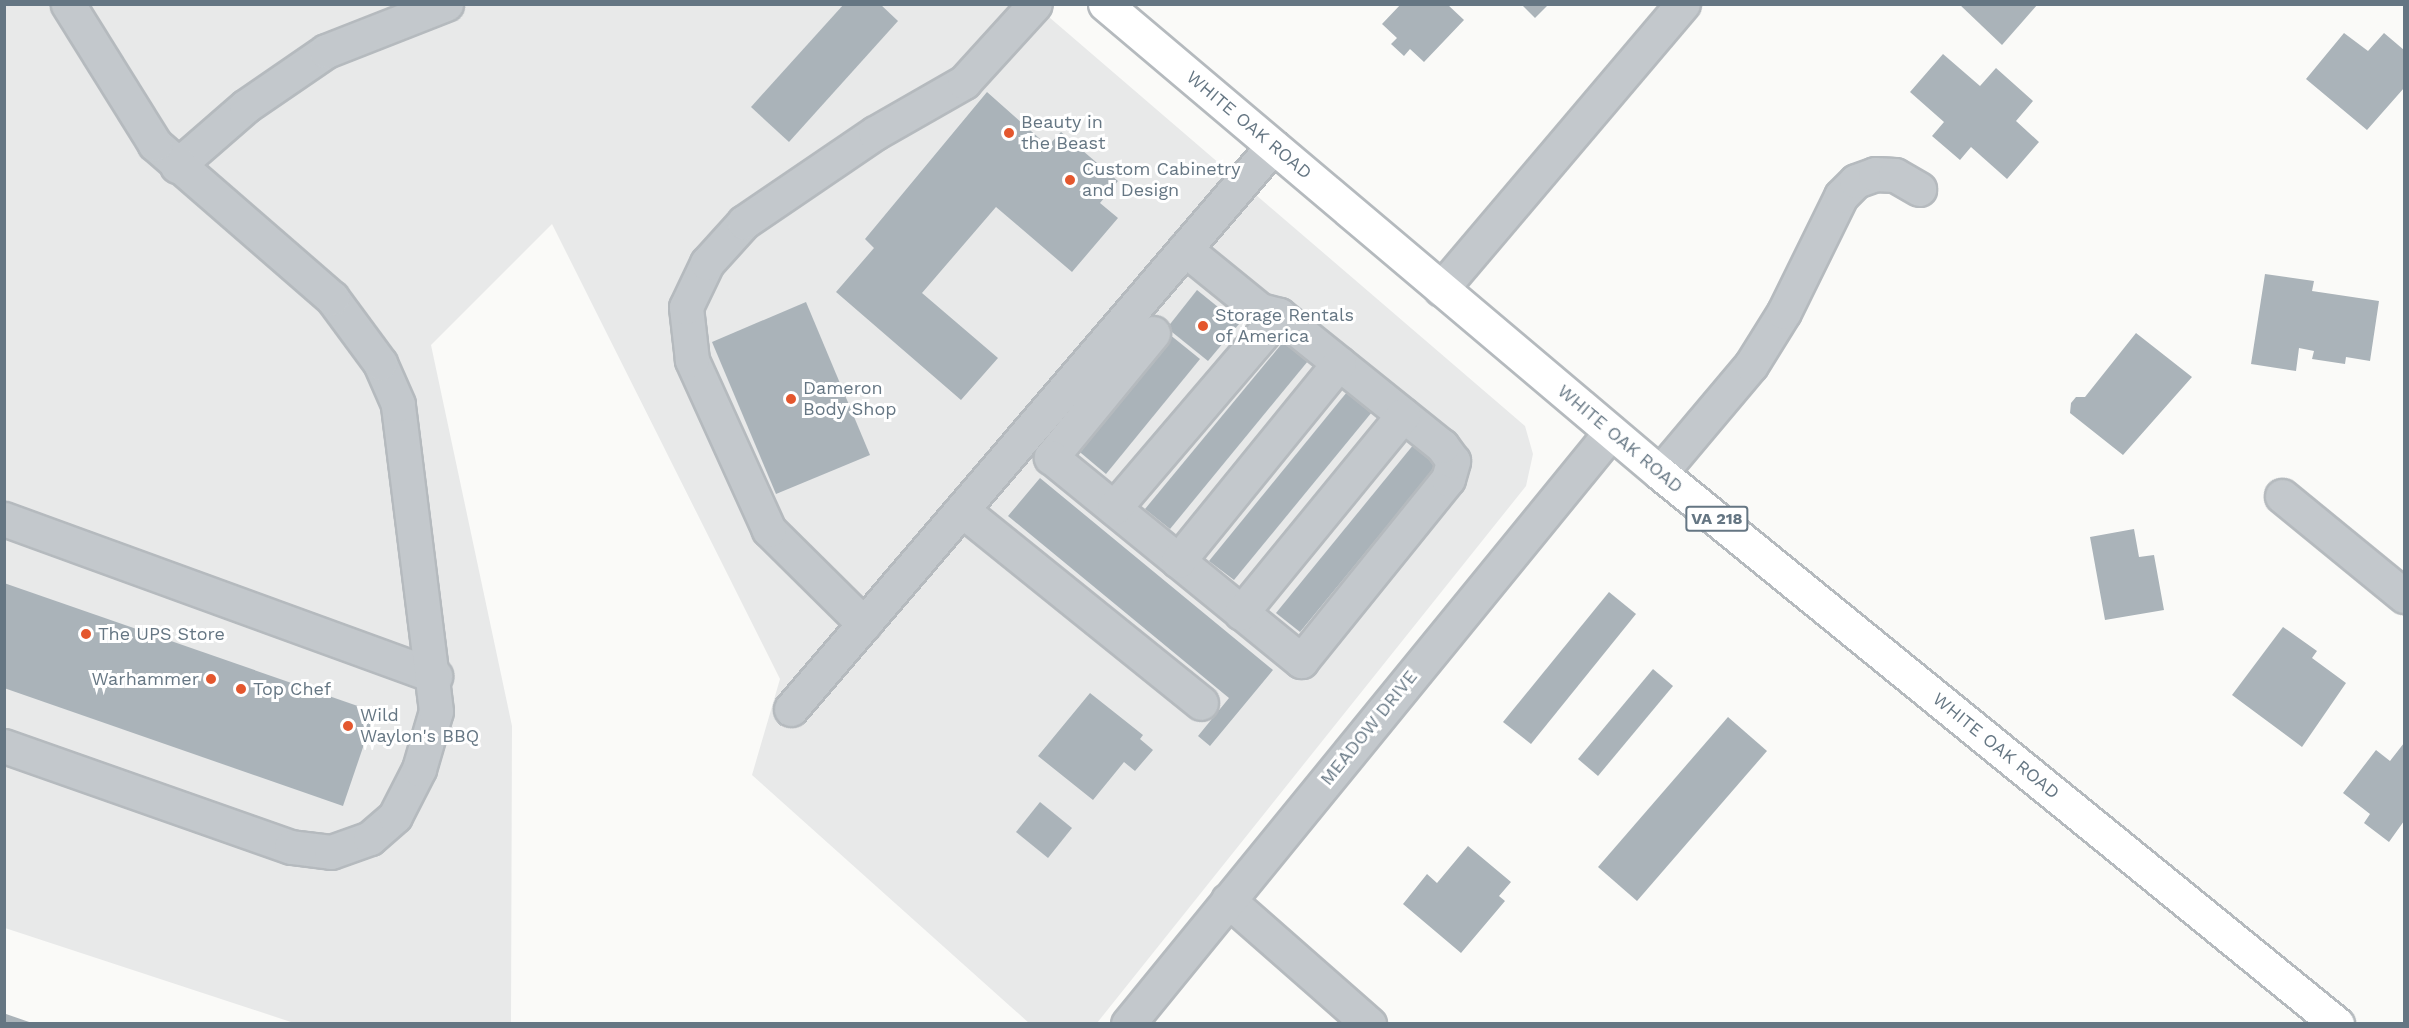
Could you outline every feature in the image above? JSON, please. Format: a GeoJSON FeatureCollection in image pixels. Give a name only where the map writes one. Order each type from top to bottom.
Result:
{"type":"FeatureCollection","features":[{"type":"Feature","properties":{"kind":"main road","name":"WHITE OAK ROAD"},"geometry":{"type":"LineString","coordinates":[[1105,4],[1660,473],[2337,1023]]}},
{"type":"Feature","properties":{"kind":"street"},"geometry":{"type":"LineString","coordinates":[[4,746],[291,847],[331,852],[353,848],[383,829],[407,797],[436,711],[435,676],[414,507],[390,382],[366,340],[332,298],[177,166],[140,124],[68,4]]}},
{"type":"Feature","properties":{"kind":"street"},"geometry":{"type":"LineString","coordinates":[[177,166],[246,106],[326,51],[446,4]]}},
{"type":"Feature","properties":{"kind":"street"},"geometry":{"type":"LineString","coordinates":[[864,624],[792,557],[764,520],[692,360],[686,307],[707,263],[744,222],[865,139],[964,82],[1035,4]]}},
{"type":"Feature","properties":{"kind":"street"},"geometry":{"type":"LineString","coordinates":[[1441,289],[1683,4]]}},
{"type":"Feature","properties":{"kind":"street"},"geometry":{"type":"LineString","coordinates":[[791,709],[1273,146]]}},
{"type":"Feature","properties":{"kind":"street"},"geometry":{"type":"LineString","coordinates":[[1660,473],[1751,365],[1784,312],[1841,196],[1856,181],[1875,174],[1894,175],[1919,189]]}},
{"type":"Feature","properties":{"kind":"street"},"geometry":{"type":"LineString","coordinates":[[1153,333],[1051,457],[1301,662],[1453,471],[1448,453],[1279,315],[1260,310],[1185,249]]}},
{"type":"Feature","properties":{"kind":"street"},"geometry":{"type":"LineString","coordinates":[[1114,508],[1279,315]]}},
{"type":"Feature","properties":{"kind":"street"},"geometry":{"type":"LineString","coordinates":[[1178,561],[1338,363]]}},
{"type":"Feature","properties":{"kind":"street"},"geometry":{"type":"LineString","coordinates":[[1241,613],[1403,415]]}},
{"type":"Feature","properties":{"kind":"street","name":"MEADOW DRIVE"},"geometry":{"type":"LineString","coordinates":[[1128,1023],[1611,432]]}},
{"type":"Feature","properties":{"kind":"street"},"geometry":{"type":"LineString","coordinates":[[2282,496],[2404,596]]}},
{"type":"Feature","properties":{"kind":"street"},"geometry":{"type":"LineString","coordinates":[[962,510],[1201,704]]}},
{"type":"Feature","properties":{"kind":"street"},"geometry":{"type":"LineString","coordinates":[[7,523],[435,676]]}},
{"type":"Feature","properties":{"kind":"street"},"geometry":{"type":"LineString","coordinates":[[1228,900],[1369,1023]]}},
{"type":"Feature","properties":{"kind":"shaded area"},"geometry":{"type":"Polygon","coordinates":[[[5,5],[1035,5],[1525,426],[1533,454],[1526,486],[1097,1023],[1029,1023],[752,775],[780,679],[552,224],[431,345],[512,726],[511,1023],[294,1023],[5,928],[5,5]]]}},
{"type":"Feature","properties":{"kind":"building"},"geometry":{"type":"Polygon","coordinates":[[[844,4],[880,4],[898,21],[789,142],[751,107],[844,4]]]}},
{"type":"Feature","properties":{"kind":"building"},"geometry":{"type":"Polygon","coordinates":[[[1401,4],[1447,4],[1464,20],[1424,62],[1410,49],[1404,56],[1391,44],[1397,38],[1382,24],[1401,4]]]}},
{"type":"Feature","properties":{"kind":"building"},"geometry":{"type":"Polygon","coordinates":[[[1521,4],[1549,4],[1535,18],[1521,4]]]}},
{"type":"Feature","properties":{"kind":"building"},"geometry":{"type":"Polygon","coordinates":[[[1959,4],[2038,4],[2002,45],[1959,4]]]}},
{"type":"Feature","properties":{"kind":"building"},"geometry":{"type":"Polygon","coordinates":[[[2344,33],[2368,51],[2384,33],[2404,50],[2404,88],[2367,130],[2306,79],[2344,33]]]}},
{"type":"Feature","properties":{"kind":"building"},"geometry":{"type":"Polygon","coordinates":[[[1943,54],[1980,86],[1996,68],[2033,101],[2016,121],[2039,142],[2007,179],[1971,147],[1960,160],[1932,136],[1944,122],[1910,92],[1943,54]]]}},
{"type":"Feature","properties":{"kind":"building"},"geometry":{"type":"Polygon","coordinates":[[[987,92],[1048,146],[1061,132],[1118,181],[1100,203],[1118,218],[1072,272],[996,207],[922,293],[998,358],[961,400],[836,292],[874,248],[865,239],[987,92]]]}},
{"type":"Feature","properties":{"kind":"building"},"geometry":{"type":"Polygon","coordinates":[[[2265,274],[2314,281],[2312,291],[2379,301],[2370,361],[2346,357],[2345,364],[2312,359],[2314,351],[2299,348],[2296,371],[2251,364],[2265,274]]]}},
{"type":"Feature","properties":{"kind":"building","name":"Storage Rentals of America"},"geometry":{"type":"Polygon","coordinates":[[[1197,290],[1239,324],[1208,361],[1167,328],[1197,290]]]}},
{"type":"Feature","properties":{"kind":"building","name":"Dameron Body Shop"},"geometry":{"type":"Polygon","coordinates":[[[806,302],[870,455],[776,494],[712,342],[806,302]]]}},
{"type":"Feature","properties":{"kind":"building"},"geometry":{"type":"Polygon","coordinates":[[[2136,333],[2192,377],[2123,455],[2070,413],[2071,403],[2076,397],[2085,397],[2136,333]]]}},
{"type":"Feature","properties":{"kind":"building"},"geometry":{"type":"Polygon","coordinates":[[[1169,334],[1200,359],[1106,474],[1075,448],[1169,334]]]}},
{"type":"Feature","properties":{"kind":"building"},"geometry":{"type":"Polygon","coordinates":[[[1284,341],[1308,361],[1170,529],[1145,509],[1284,341]]]}},
{"type":"Feature","properties":{"kind":"building"},"geometry":{"type":"Polygon","coordinates":[[[1347,392],[1372,412],[1234,580],[1209,561],[1347,392]]]}},
{"type":"Feature","properties":{"kind":"building"},"geometry":{"type":"Polygon","coordinates":[[[1414,444],[1438,464],[1300,632],[1276,613],[1414,444]]]}},
{"type":"Feature","properties":{"kind":"building"},"geometry":{"type":"Polygon","coordinates":[[[1040,478],[1273,670],[1210,746],[1198,736],[1229,698],[1008,516],[1040,478]]]}},
{"type":"Feature","properties":{"kind":"building"},"geometry":{"type":"Polygon","coordinates":[[[2134,529],[2139,557],[2154,555],[2164,610],[2105,620],[2090,537],[2134,529]]]}},
{"type":"Feature","properties":{"kind":"building"},"geometry":{"type":"Polygon","coordinates":[[[4,583],[375,712],[343,806],[4,688],[4,583]]]}},
{"type":"Feature","properties":{"kind":"building"},"geometry":{"type":"Polygon","coordinates":[[[1609,592],[1636,614],[1531,744],[1503,722],[1609,592]]]}},
{"type":"Feature","properties":{"kind":"building"},"geometry":{"type":"Polygon","coordinates":[[[2283,627],[2317,651],[2312,658],[2346,683],[2302,747],[2232,695],[2283,627]]]}},
{"type":"Feature","properties":{"kind":"building"},"geometry":{"type":"Polygon","coordinates":[[[1653,669],[1673,686],[1598,776],[1578,759],[1653,669]]]}},
{"type":"Feature","properties":{"kind":"building"},"geometry":{"type":"Polygon","coordinates":[[[1090,693],[1143,735],[1140,739],[1153,750],[1135,771],[1124,762],[1093,800],[1038,756],[1090,693]]]}},
{"type":"Feature","properties":{"kind":"building"},"geometry":{"type":"Polygon","coordinates":[[[1728,717],[1767,751],[1637,901],[1598,867],[1728,717]]]}},
{"type":"Feature","properties":{"kind":"building"},"geometry":{"type":"Polygon","coordinates":[[[2404,743],[2404,821],[2389,842],[2364,823],[2370,814],[2343,793],[2376,750],[2390,761],[2404,743]]]}},
{"type":"Feature","properties":{"kind":"building"},"geometry":{"type":"Polygon","coordinates":[[[1040,802],[1072,828],[1048,858],[1016,832],[1040,802]]]}},
{"type":"Feature","properties":{"kind":"building"},"geometry":{"type":"Polygon","coordinates":[[[1468,846],[1511,882],[1499,896],[1505,901],[1461,953],[1403,904],[1427,874],[1437,883],[1468,846]]]}},
{"type":"Feature","properties":{"kind":"building"},"geometry":{"type":"Polygon","coordinates":[[[6,1014],[32,1023],[32,1024],[4,1024],[6,1014]]]}},
{"type":"Feature","properties":{"kind":"place","name":"Beauty in the Beast"},"geometry":{"type":"Point","coordinates":[1009,133]}},
{"type":"Feature","properties":{"kind":"place","name":"Custom Cabinetry and Design"},"geometry":{"type":"Point","coordinates":[1070,180]}},
{"type":"Feature","properties":{"kind":"place","name":"Storage Rentals of America"},"geometry":{"type":"Point","coordinates":[1203,326]}},
{"type":"Feature","properties":{"kind":"place","name":"Dameron Body Shop"},"geometry":{"type":"Point","coordinates":[791,399]}},
{"type":"Feature","properties":{"kind":"place","name":"The UPS Store"},"geometry":{"type":"Point","coordinates":[86,634]}},
{"type":"Feature","properties":{"kind":"place","name":"Warhammer"},"geometry":{"type":"Point","coordinates":[211,679]}},
{"type":"Feature","properties":{"kind":"place","name":"Top Chef"},"geometry":{"type":"Point","coordinates":[241,689]}},
{"type":"Feature","properties":{"kind":"place","name":"Wild Waylon's BBQ"},"geometry":{"type":"Point","coordinates":[348,726]}}]}
